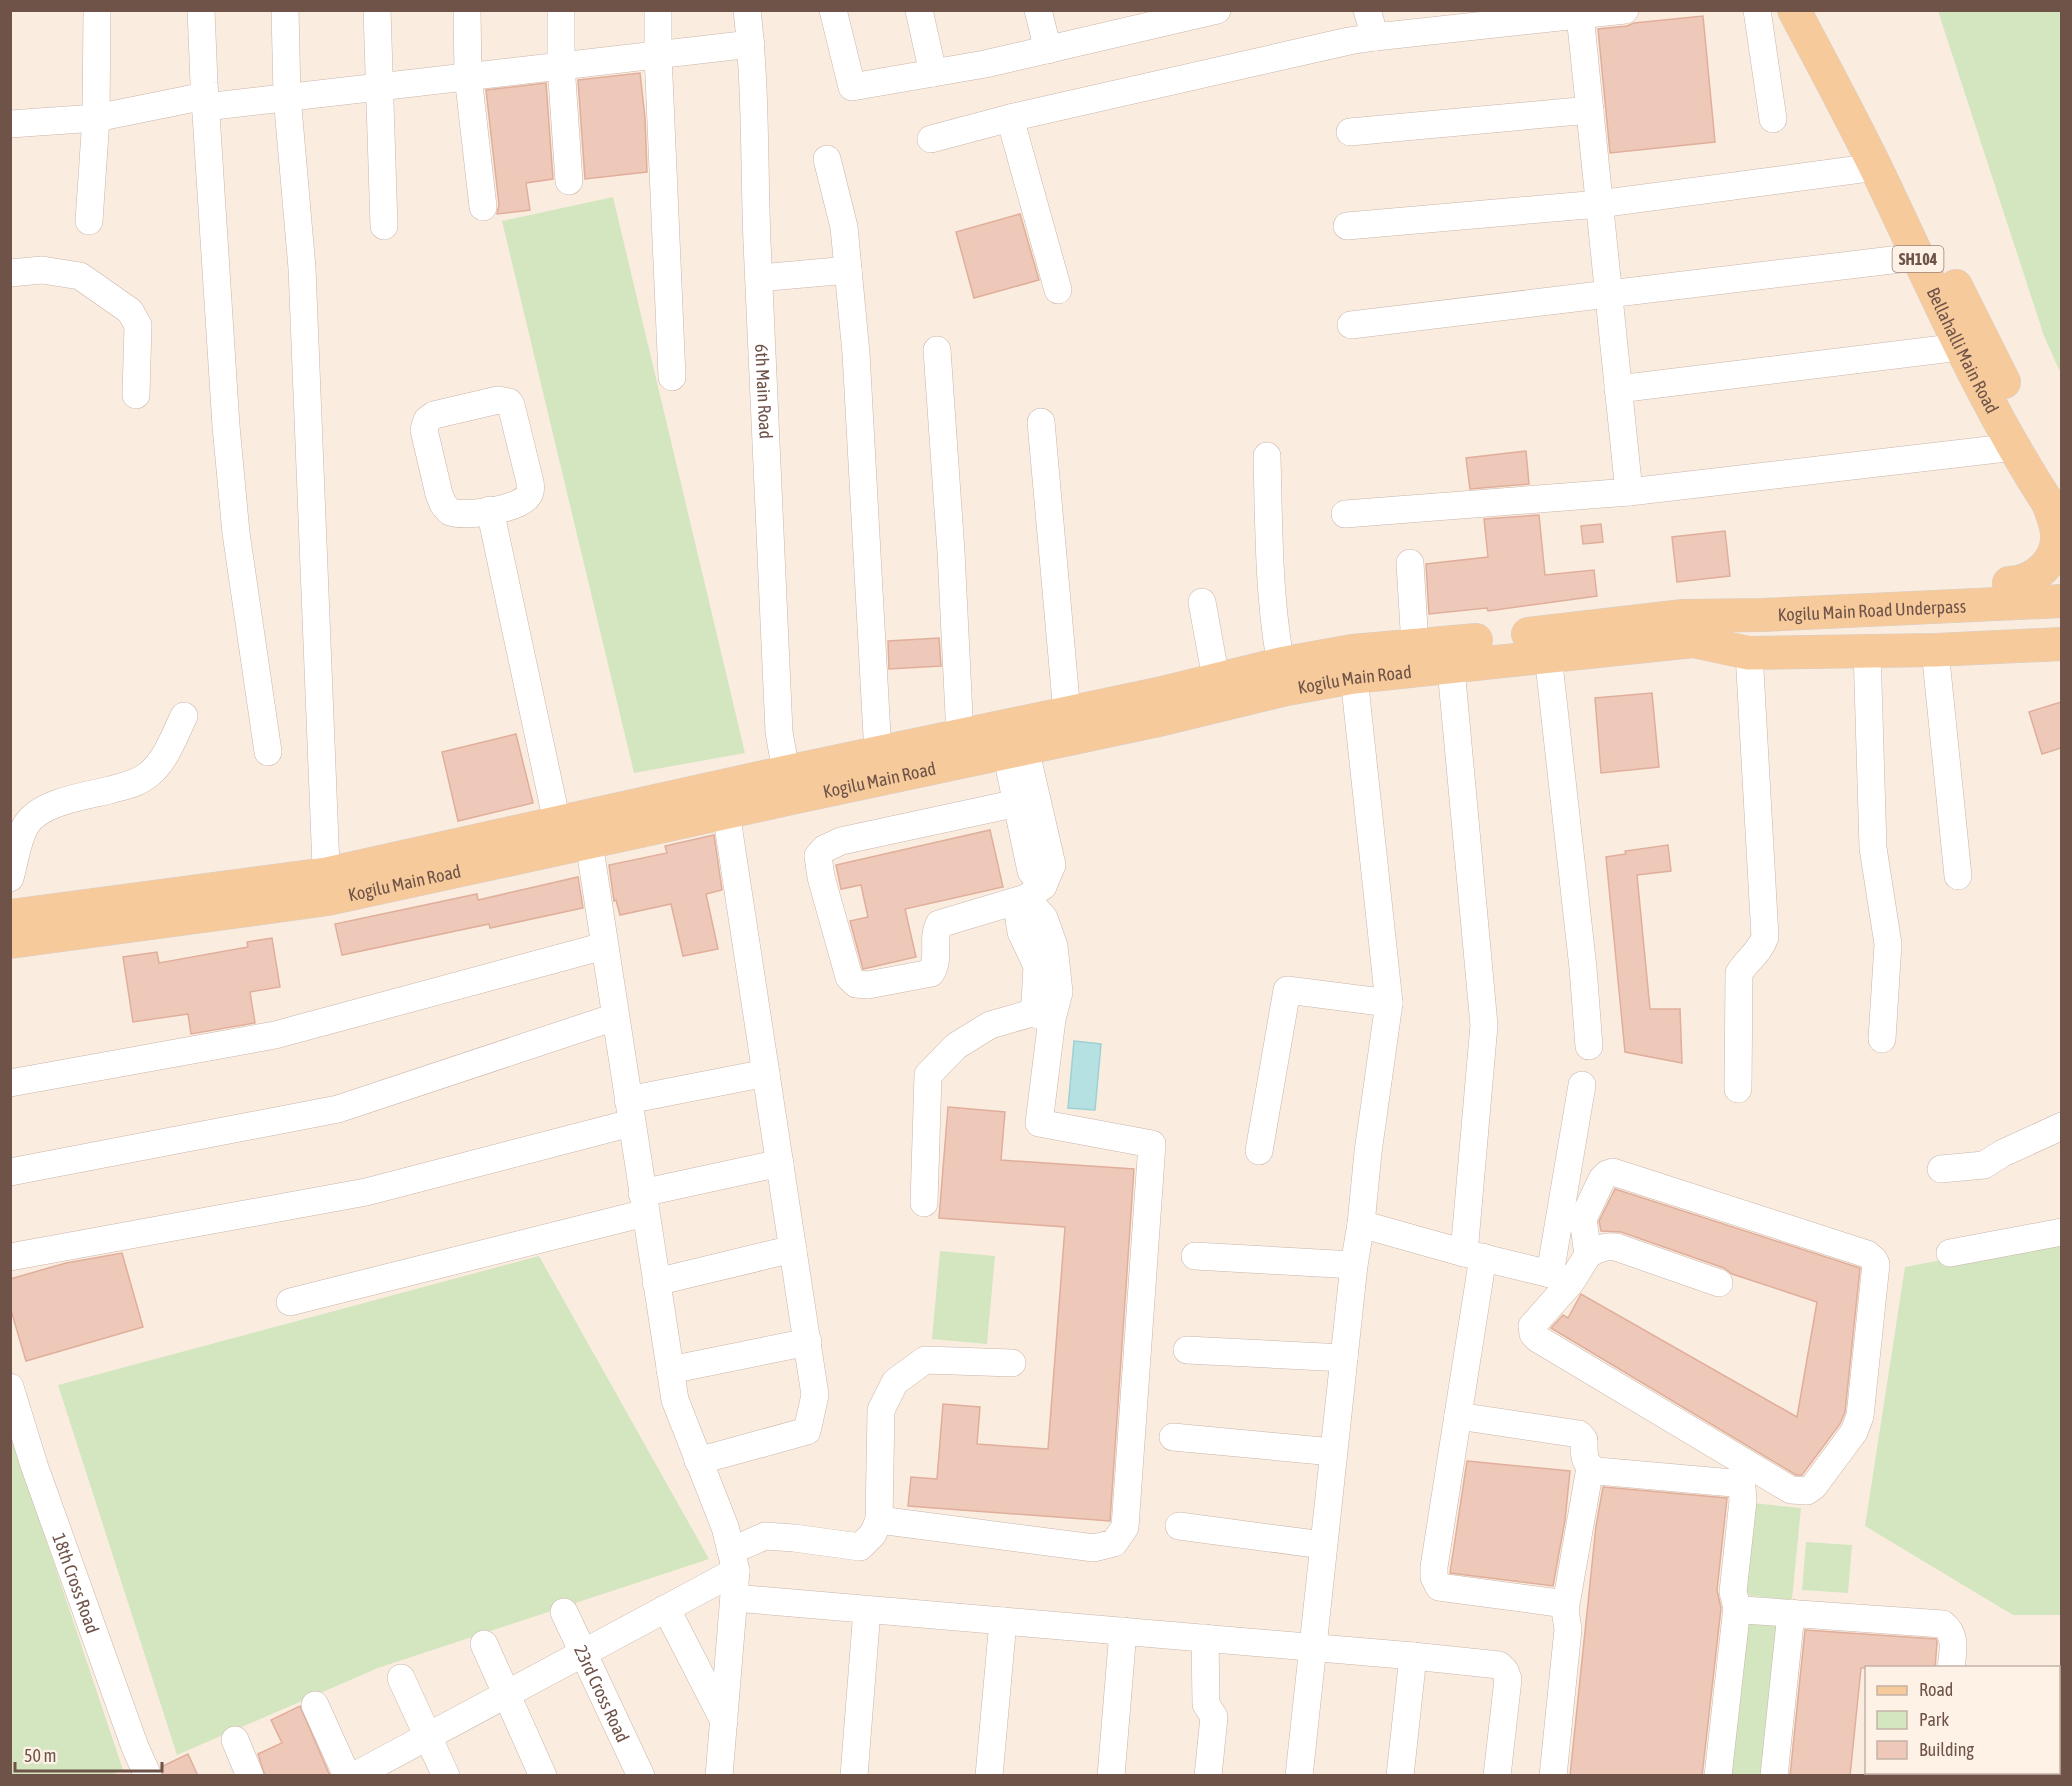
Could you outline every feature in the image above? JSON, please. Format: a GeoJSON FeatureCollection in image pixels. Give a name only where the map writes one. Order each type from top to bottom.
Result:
{"type":"FeatureCollection","features":[{"type":"Feature","properties":{"kind":"main road","name":"Bellahalli Main Road"},"geometry":{"type":"LineString","coordinates":[[1794,10],[1876,167],[1960,346],[2015,447],[2057,507]]}},
{"type":"Feature","properties":{"kind":"main road","name":"Bellahalli Main Road"},"geometry":{"type":"LineString","coordinates":[[1818,10],[2014,401],[2057,507]]}},
{"type":"Feature","properties":{"kind":"main road"},"geometry":{"type":"LineString","coordinates":[[2009,583],[2030,579],[2039,573],[2053,556],[2057,535],[2057,507]]}},
{"type":"Feature","properties":{"kind":"main road"},"geometry":{"type":"LineString","coordinates":[[1688,629],[1755,598],[1832,596],[2061,580]]}},
{"type":"Feature","properties":{"kind":"main road","name":"Kogilu Main Road Underpass"},"geometry":{"type":"LineString","coordinates":[[1688,629],[1762,615],[2061,601]]}},
{"type":"Feature","properties":{"kind":"main road","name":"Kogilu Main Road Underpass"},"geometry":{"type":"LineString","coordinates":[[1688,629],[1763,636],[2061,622]]}},
{"type":"Feature","properties":{"kind":"main road","name":"Kogilu Main Road"},"geometry":{"type":"LineString","coordinates":[[577,827],[726,812],[878,766],[960,735],[1216,680],[1284,676],[1354,677],[1450,654],[1688,629],[1749,653],[1935,650],[2061,644]]}},
{"type":"Feature","properties":{"kind":"main road","name":"Kogilu Main Road"},"geometry":{"type":"LineString","coordinates":[[10,942],[327,886],[577,827],[786,772],[878,766],[1015,750],[1163,719],[1352,651],[1415,646],[1450,654],[1548,655],[1688,629]]}},
{"type":"Feature","properties":{"kind":"main road","name":"Kogilu Main Road"},"geometry":{"type":"LineString","coordinates":[[10,916],[327,886]]}},
{"type":"Feature","properties":{"kind":"street"},"geometry":{"type":"LineString","coordinates":[[89,220],[96,118],[98,10]]}},
{"type":"Feature","properties":{"kind":"street"},"geometry":{"type":"LineString","coordinates":[[201,10],[226,426],[234,512],[268,752]]}},
{"type":"Feature","properties":{"kind":"street"},"geometry":{"type":"LineString","coordinates":[[285,10],[287,96],[302,268],[327,886]]}},
{"type":"Feature","properties":{"kind":"street"},"geometry":{"type":"LineString","coordinates":[[377,10],[384,226]]}},
{"type":"Feature","properties":{"kind":"street"},"geometry":{"type":"LineString","coordinates":[[467,10],[468,76],[483,207]]}},
{"type":"Feature","properties":{"kind":"street"},"geometry":{"type":"LineString","coordinates":[[561,10],[561,65],[569,181]]}},
{"type":"Feature","properties":{"kind":"street"},"geometry":{"type":"LineString","coordinates":[[658,10],[672,377]]}},
{"type":"Feature","properties":{"kind":"street","name":"6th Main Road"},"geometry":{"type":"LineString","coordinates":[[747,10],[751,44],[779,732],[786,772]]}},
{"type":"Feature","properties":{"kind":"street"},"geometry":{"type":"LineString","coordinates":[[833,10],[852,87],[985,64],[1048,50],[1133,21],[1217,10]]}},
{"type":"Feature","properties":{"kind":"street"},"geometry":{"type":"LineString","coordinates":[[919,10],[933,73]]}},
{"type":"Feature","properties":{"kind":"street"},"geometry":{"type":"LineString","coordinates":[[1038,10],[1048,50]]}},
{"type":"Feature","properties":{"kind":"street"},"geometry":{"type":"LineString","coordinates":[[1367,10],[1374,37]]}},
{"type":"Feature","properties":{"kind":"street"},"geometry":{"type":"LineString","coordinates":[[931,139],[1010,118],[1374,37],[1625,10]]}},
{"type":"Feature","properties":{"kind":"street"},"geometry":{"type":"LineString","coordinates":[[1757,10],[1773,119]]}},
{"type":"Feature","properties":{"kind":"street"},"geometry":{"type":"LineString","coordinates":[[1580,15],[1629,492]]}},
{"type":"Feature","properties":{"kind":"street"},"geometry":{"type":"LineString","coordinates":[[10,124],[96,118],[205,101],[287,96],[751,44]]}},
{"type":"Feature","properties":{"kind":"street"},"geometry":{"type":"LineString","coordinates":[[1350,132],[1590,110]]}},
{"type":"Feature","properties":{"kind":"street"},"geometry":{"type":"LineString","coordinates":[[1010,118],[1058,290]]}},
{"type":"Feature","properties":{"kind":"street"},"geometry":{"type":"LineString","coordinates":[[827,159],[844,227],[856,352],[878,766]]}},
{"type":"Feature","properties":{"kind":"street"},"geometry":{"type":"LineString","coordinates":[[1347,226],[1599,204],[1876,167]]}},
{"type":"Feature","properties":{"kind":"street"},"geometry":{"type":"LineString","coordinates":[[1351,325],[1917,257]]}},
{"type":"Feature","properties":{"kind":"street"},"geometry":{"type":"LineString","coordinates":[[10,273],[42,270],[80,276],[130,311],[138,325],[136,395]]}},
{"type":"Feature","properties":{"kind":"street"},"geometry":{"type":"LineString","coordinates":[[759,278],[848,270]]}},
{"type":"Feature","properties":{"kind":"street"},"geometry":{"type":"LineString","coordinates":[[1618,389],[1960,346]]}},
{"type":"Feature","properties":{"kind":"street"},"geometry":{"type":"LineString","coordinates":[[937,350],[951,552],[960,735]]}},
{"type":"Feature","properties":{"kind":"street"},"geometry":{"type":"LineString","coordinates":[[498,400],[509,402],[512,405],[531,488],[527,498],[521,502],[490,510],[473,514],[455,514],[443,504],[424,430],[427,420],[434,415],[498,400]]}},
{"type":"Feature","properties":{"kind":"street"},"geometry":{"type":"LineString","coordinates":[[1041,422],[1067,713]]}},
{"type":"Feature","properties":{"kind":"street"},"geometry":{"type":"LineString","coordinates":[[1345,514],[1629,492],[2015,447]]}},
{"type":"Feature","properties":{"kind":"street"},"geometry":{"type":"LineString","coordinates":[[1267,456],[1271,578],[1284,676]]}},
{"type":"Feature","properties":{"kind":"street"},"geometry":{"type":"LineString","coordinates":[[490,510],[577,827],[604,946],[675,1401],[724,1527],[733,1561],[734,1598],[719,1776]]}},
{"type":"Feature","properties":{"kind":"street"},"geometry":{"type":"LineString","coordinates":[[1410,563],[1415,646]]}},
{"type":"Feature","properties":{"kind":"street"},"geometry":{"type":"LineString","coordinates":[[1202,602],[1216,680]]}},
{"type":"Feature","properties":{"kind":"street"},"geometry":{"type":"LineString","coordinates":[[1867,650],[1873,848],[1888,944],[1882,1039]]}},
{"type":"Feature","properties":{"kind":"street"},"geometry":{"type":"LineString","coordinates":[[1935,650],[1958,876]]}},
{"type":"Feature","properties":{"kind":"street"},"geometry":{"type":"LineString","coordinates":[[1738,1089],[1739,973],[1745,963],[1761,948],[1765,937],[1749,653]]}},
{"type":"Feature","properties":{"kind":"street"},"geometry":{"type":"LineString","coordinates":[[1450,654],[1484,1025],[1474,1255],[1458,1416],[1434,1577],[1439,1587],[1558,1603],[1564,1610]]}},
{"type":"Feature","properties":{"kind":"street"},"geometry":{"type":"LineString","coordinates":[[1548,655],[1583,968],[1589,1046]]}},
{"type":"Feature","properties":{"kind":"street"},"geometry":{"type":"LineString","coordinates":[[1299,1776],[1354,1265],[1389,1003],[1354,677]]}},
{"type":"Feature","properties":{"kind":"street"},"geometry":{"type":"LineString","coordinates":[[10,878],[26,823],[39,812],[54,804],[137,783],[161,763],[184,716]]}},
{"type":"Feature","properties":{"kind":"street"},"geometry":{"type":"LineString","coordinates":[[1015,750],[1026,801],[1052,865],[1035,892],[939,924],[936,931],[936,965],[931,973],[868,985],[856,984],[849,976],[821,877],[818,856],[824,849],[841,841],[1026,801]]}},
{"type":"Feature","properties":{"kind":"street"},"geometry":{"type":"LineString","coordinates":[[698,1461],[807,1431],[816,1395],[726,812]]}},
{"type":"Feature","properties":{"kind":"street"},"geometry":{"type":"LineString","coordinates":[[879,1520],[1094,1548],[1114,1543],[1125,1527],[1152,1144],[1039,1123],[1042,1016],[1059,992],[1054,946],[1035,892]]}},
{"type":"Feature","properties":{"kind":"street"},"geometry":{"type":"LineString","coordinates":[[10,1083],[275,1035],[604,946]]}},
{"type":"Feature","properties":{"kind":"street"},"geometry":{"type":"LineString","coordinates":[[1260,1151],[1287,990],[1389,1003]]}},
{"type":"Feature","properties":{"kind":"street"},"geometry":{"type":"LineString","coordinates":[[924,1203],[928,1075],[956,1046],[990,1025],[1042,1016]]}},
{"type":"Feature","properties":{"kind":"street"},"geometry":{"type":"LineString","coordinates":[[10,1172],[338,1109],[615,1017]]}},
{"type":"Feature","properties":{"kind":"street"},"geometry":{"type":"LineString","coordinates":[[10,1257],[366,1192],[766,1073]]}},
{"type":"Feature","properties":{"kind":"street"},"geometry":{"type":"LineString","coordinates":[[1561,1278],[1582,1085]]}},
{"type":"Feature","properties":{"kind":"street"},"geometry":{"type":"LineString","coordinates":[[1941,1169],[1984,1165],[2002,1153],[2061,1126]]}},
{"type":"Feature","properties":{"kind":"street"},"geometry":{"type":"LineString","coordinates":[[290,1302],[780,1163]]}},
{"type":"Feature","properties":{"kind":"street"},"geometry":{"type":"LineString","coordinates":[[1588,1255],[1583,1219],[1602,1179],[1613,1172],[1867,1254],[1874,1260],[1876,1264],[1860,1416],[1854,1432],[1814,1486],[1807,1491],[1791,1490],[1533,1334],[1532,1326],[1561,1278],[1596,1249],[1605,1246],[1616,1247],[1719,1283]]}},
{"type":"Feature","properties":{"kind":"street"},"geometry":{"type":"LineString","coordinates":[[1361,1224],[1561,1278]]}},
{"type":"Feature","properties":{"kind":"street"},"geometry":{"type":"LineString","coordinates":[[1950,1252],[2061,1232]]}},
{"type":"Feature","properties":{"kind":"street"},"geometry":{"type":"LineString","coordinates":[[656,1282],[793,1249]]}},
{"type":"Feature","properties":{"kind":"street"},"geometry":{"type":"LineString","coordinates":[[1195,1256],[1354,1265]]}},
{"type":"Feature","properties":{"kind":"street"},"geometry":{"type":"LineString","coordinates":[[670,1370],[808,1342]]}},
{"type":"Feature","properties":{"kind":"street"},"geometry":{"type":"LineString","coordinates":[[1187,1350],[1344,1358]]}},
{"type":"Feature","properties":{"kind":"street"},"geometry":{"type":"LineString","coordinates":[[354,1776],[666,1608],[765,1536],[860,1547],[873,1534],[879,1520],[881,1410],[895,1382],[925,1360],[1012,1363]]}},
{"type":"Feature","properties":{"kind":"street","name":"18th Cross Road"},"geometry":{"type":"LineString","coordinates":[[10,1388],[42,1488],[135,1747],[148,1776]]}},
{"type":"Feature","properties":{"kind":"street"},"geometry":{"type":"LineString","coordinates":[[1458,1416],[1579,1434],[1584,1440],[1585,1460],[1590,1468],[1597,1471],[1733,1483],[1742,1488],[1743,1501],[1733,1592],[1737,1607],[1718,1776]]}},
{"type":"Feature","properties":{"kind":"street"},"geometry":{"type":"LineString","coordinates":[[1173,1437],[1334,1452]]}},
{"type":"Feature","properties":{"kind":"street"},"geometry":{"type":"LineString","coordinates":[[1553,1776],[1568,1629],[1564,1610],[1590,1468]]}},
{"type":"Feature","properties":{"kind":"street"},"geometry":{"type":"LineString","coordinates":[[1179,1526],[1323,1545]]}},
{"type":"Feature","properties":{"kind":"street"},"geometry":{"type":"LineString","coordinates":[[734,1598],[1499,1665],[1505,1671],[1508,1679],[1497,1776]]}},
{"type":"Feature","properties":{"kind":"street"},"geometry":{"type":"LineString","coordinates":[[1737,1607],[1743,1610],[1943,1624],[1950,1629],[1954,1641],[1951,1666]]}},
{"type":"Feature","properties":{"kind":"street"},"geometry":{"type":"LineString","coordinates":[[666,1608],[724,1721]]}},
{"type":"Feature","properties":{"kind":"street"},"geometry":{"type":"LineString","coordinates":[[854,1776],[867,1610]]}},
{"type":"Feature","properties":{"kind":"street","name":"23rd Cross Road"},"geometry":{"type":"LineString","coordinates":[[564,1612],[641,1776]]}},
{"type":"Feature","properties":{"kind":"street"},"geometry":{"type":"LineString","coordinates":[[1774,1776],[1791,1612]]}},
{"type":"Feature","properties":{"kind":"street"},"geometry":{"type":"LineString","coordinates":[[989,1776],[1003,1621]]}},
{"type":"Feature","properties":{"kind":"street"},"geometry":{"type":"LineString","coordinates":[[1111,1776],[1123,1631]]}},
{"type":"Feature","properties":{"kind":"street"},"geometry":{"type":"LineString","coordinates":[[1205,1638],[1206,1704],[1214,1717],[1208,1776]]}},
{"type":"Feature","properties":{"kind":"street"},"geometry":{"type":"LineString","coordinates":[[484,1644],[543,1776]]}},
{"type":"Feature","properties":{"kind":"street"},"geometry":{"type":"LineString","coordinates":[[1400,1776],[1413,1656]]}},
{"type":"Feature","properties":{"kind":"street"},"geometry":{"type":"LineString","coordinates":[[401,1678],[446,1776]]}},
{"type":"Feature","properties":{"kind":"street"},"geometry":{"type":"LineString","coordinates":[[315,1705],[347,1776]]}},
{"type":"Feature","properties":{"kind":"street"},"geometry":{"type":"LineString","coordinates":[[235,1740],[250,1776]]}},
{"type":"Feature","properties":{"kind":"green space"},"geometry":{"type":"Polygon","coordinates":[[[1938,11],[2061,11],[2061,374],[2044,336],[1938,11]]]}},
{"type":"Feature","properties":{"kind":"green space"},"geometry":{"type":"Polygon","coordinates":[[[613,197],[745,753],[634,773],[502,221],[613,197]]]}},
{"type":"Feature","properties":{"kind":"green space"},"geometry":{"type":"Polygon","coordinates":[[[2061,1237],[2061,1615],[2013,1615],[1865,1526],[1905,1267],[2061,1237]]]}},
{"type":"Feature","properties":{"kind":"green space"},"geometry":{"type":"Polygon","coordinates":[[[940,1251],[995,1256],[987,1344],[932,1339],[940,1251]]]}},
{"type":"Feature","properties":{"kind":"green space"},"geometry":{"type":"Polygon","coordinates":[[[539,1256],[709,1559],[378,1668],[177,1755],[58,1385],[539,1256]]]}},
{"type":"Feature","properties":{"kind":"green space"},"geometry":{"type":"Polygon","coordinates":[[[10,1432],[123,1770],[111,1775],[11,1775],[10,1432]]]}},
{"type":"Feature","properties":{"kind":"green space"},"geometry":{"type":"Polygon","coordinates":[[[1752,1503],[1801,1508],[1792,1600],[1744,1595],[1752,1503]]]}},
{"type":"Feature","properties":{"kind":"green space"},"geometry":{"type":"Polygon","coordinates":[[[1806,1542],[1852,1545],[1848,1593],[1802,1590],[1806,1542]]]}},
{"type":"Feature","properties":{"kind":"green space"},"geometry":{"type":"Polygon","coordinates":[[[1734,1617],[1797,1623],[1780,1775],[1717,1776],[1734,1617]]]}},
{"type":"Feature","properties":{"kind":"water"},"geometry":{"type":"Polygon","coordinates":[[[1074,1041],[1101,1044],[1095,1110],[1068,1108],[1074,1041]]]}},
{"type":"Feature","properties":{"kind":"building"},"geometry":{"type":"Polygon","coordinates":[[[1703,16],[1715,142],[1610,153],[1598,29],[1703,16]]]}},
{"type":"Feature","properties":{"kind":"building"},"geometry":{"type":"Polygon","coordinates":[[[640,73],[645,118],[647,172],[585,179],[578,80],[640,73]]]}},
{"type":"Feature","properties":{"kind":"building"},"geometry":{"type":"Polygon","coordinates":[[[546,83],[553,179],[526,183],[530,210],[497,214],[499,205],[486,90],[546,83]]]}},
{"type":"Feature","properties":{"kind":"building"},"geometry":{"type":"Polygon","coordinates":[[[1020,214],[1039,280],[974,298],[956,232],[1020,214]]]}},
{"type":"Feature","properties":{"kind":"building"},"geometry":{"type":"Polygon","coordinates":[[[1526,451],[1529,484],[1470,489],[1466,458],[1526,451]]]}},
{"type":"Feature","properties":{"kind":"building"},"geometry":{"type":"Polygon","coordinates":[[[1539,515],[1545,575],[1594,570],[1597,596],[1488,611],[1487,608],[1429,614],[1426,564],[1488,557],[1484,519],[1539,515]]]}},
{"type":"Feature","properties":{"kind":"building"},"geometry":{"type":"Polygon","coordinates":[[[1601,524],[1603,542],[1583,544],[1581,526],[1601,524]]]}},
{"type":"Feature","properties":{"kind":"building"},"geometry":{"type":"Polygon","coordinates":[[[1725,531],[1730,576],[1677,582],[1672,537],[1725,531]]]}},
{"type":"Feature","properties":{"kind":"building"},"geometry":{"type":"Polygon","coordinates":[[[939,638],[941,666],[889,669],[888,641],[939,638]]]}},
{"type":"Feature","properties":{"kind":"building"},"geometry":{"type":"Polygon","coordinates":[[[1652,693],[1659,767],[1601,773],[1595,698],[1652,693]]]}},
{"type":"Feature","properties":{"kind":"building"},"geometry":{"type":"Polygon","coordinates":[[[2061,702],[2061,748],[2042,754],[2029,712],[2061,702]]]}},
{"type":"Feature","properties":{"kind":"building"},"geometry":{"type":"Polygon","coordinates":[[[516,734],[533,803],[458,821],[442,752],[516,734]]]}},
{"type":"Feature","properties":{"kind":"building"},"geometry":{"type":"Polygon","coordinates":[[[990,830],[1003,887],[905,909],[916,957],[863,969],[850,921],[868,917],[861,885],[841,889],[836,865],[990,830]]]}},
{"type":"Feature","properties":{"kind":"building"},"geometry":{"type":"Polygon","coordinates":[[[714,835],[722,890],[706,894],[718,949],[683,956],[671,904],[620,915],[616,900],[614,901],[609,865],[667,853],[665,846],[714,835]]]}},
{"type":"Feature","properties":{"kind":"building"},"geometry":{"type":"Polygon","coordinates":[[[1668,845],[1671,871],[1637,875],[1650,1009],[1680,1009],[1682,1063],[1625,1052],[1606,857],[1626,854],[1625,851],[1668,845]]]}},
{"type":"Feature","properties":{"kind":"building"},"geometry":{"type":"Polygon","coordinates":[[[578,877],[583,908],[490,928],[489,924],[342,955],[335,924],[477,894],[478,900],[578,877]]]}},
{"type":"Feature","properties":{"kind":"building"},"geometry":{"type":"Polygon","coordinates":[[[272,938],[280,987],[250,992],[255,1023],[191,1034],[188,1014],[133,1022],[123,957],[157,952],[159,963],[248,947],[247,942],[272,938]]]}},
{"type":"Feature","properties":{"kind":"building"},"geometry":{"type":"Polygon","coordinates":[[[948,1107],[1005,1112],[1001,1160],[1134,1169],[1110,1521],[908,1506],[911,1477],[937,1479],[943,1404],[980,1407],[977,1444],[1048,1449],[1065,1227],[939,1218],[948,1107]]]}},
{"type":"Feature","properties":{"kind":"building"},"geometry":{"type":"Polygon","coordinates":[[[1615,1189],[1860,1268],[1845,1412],[1840,1424],[1802,1475],[1796,1475],[1551,1328],[1563,1315],[1568,1318],[1581,1294],[1797,1417],[1817,1302],[1732,1274],[1724,1268],[1621,1232],[1601,1231],[1599,1221],[1615,1189]]]}},
{"type":"Feature","properties":{"kind":"building"},"geometry":{"type":"Polygon","coordinates":[[[122,1253],[143,1327],[26,1361],[10,1307],[10,1279],[66,1263],[122,1253]]]}},
{"type":"Feature","properties":{"kind":"building"},"geometry":{"type":"Polygon","coordinates":[[[1467,1461],[1570,1471],[1565,1520],[1553,1586],[1450,1573],[1467,1461]]]}},
{"type":"Feature","properties":{"kind":"building"},"geometry":{"type":"Polygon","coordinates":[[[1603,1487],[1727,1498],[1717,1590],[1721,1608],[1702,1776],[1570,1776],[1596,1526],[1603,1487]]]}},
{"type":"Feature","properties":{"kind":"building"},"geometry":{"type":"Polygon","coordinates":[[[1805,1630],[1936,1639],[1935,1666],[1865,1666],[1861,1668],[1850,1776],[1790,1776],[1805,1630]]]}},
{"type":"Feature","properties":{"kind":"building"},"geometry":{"type":"Polygon","coordinates":[[[300,1706],[330,1776],[265,1776],[258,1754],[282,1743],[271,1720],[300,1706]]]}},
{"type":"Feature","properties":{"kind":"building"},"geometry":{"type":"Polygon","coordinates":[[[188,1754],[198,1776],[163,1776],[161,1767],[188,1754]]]}}]}
